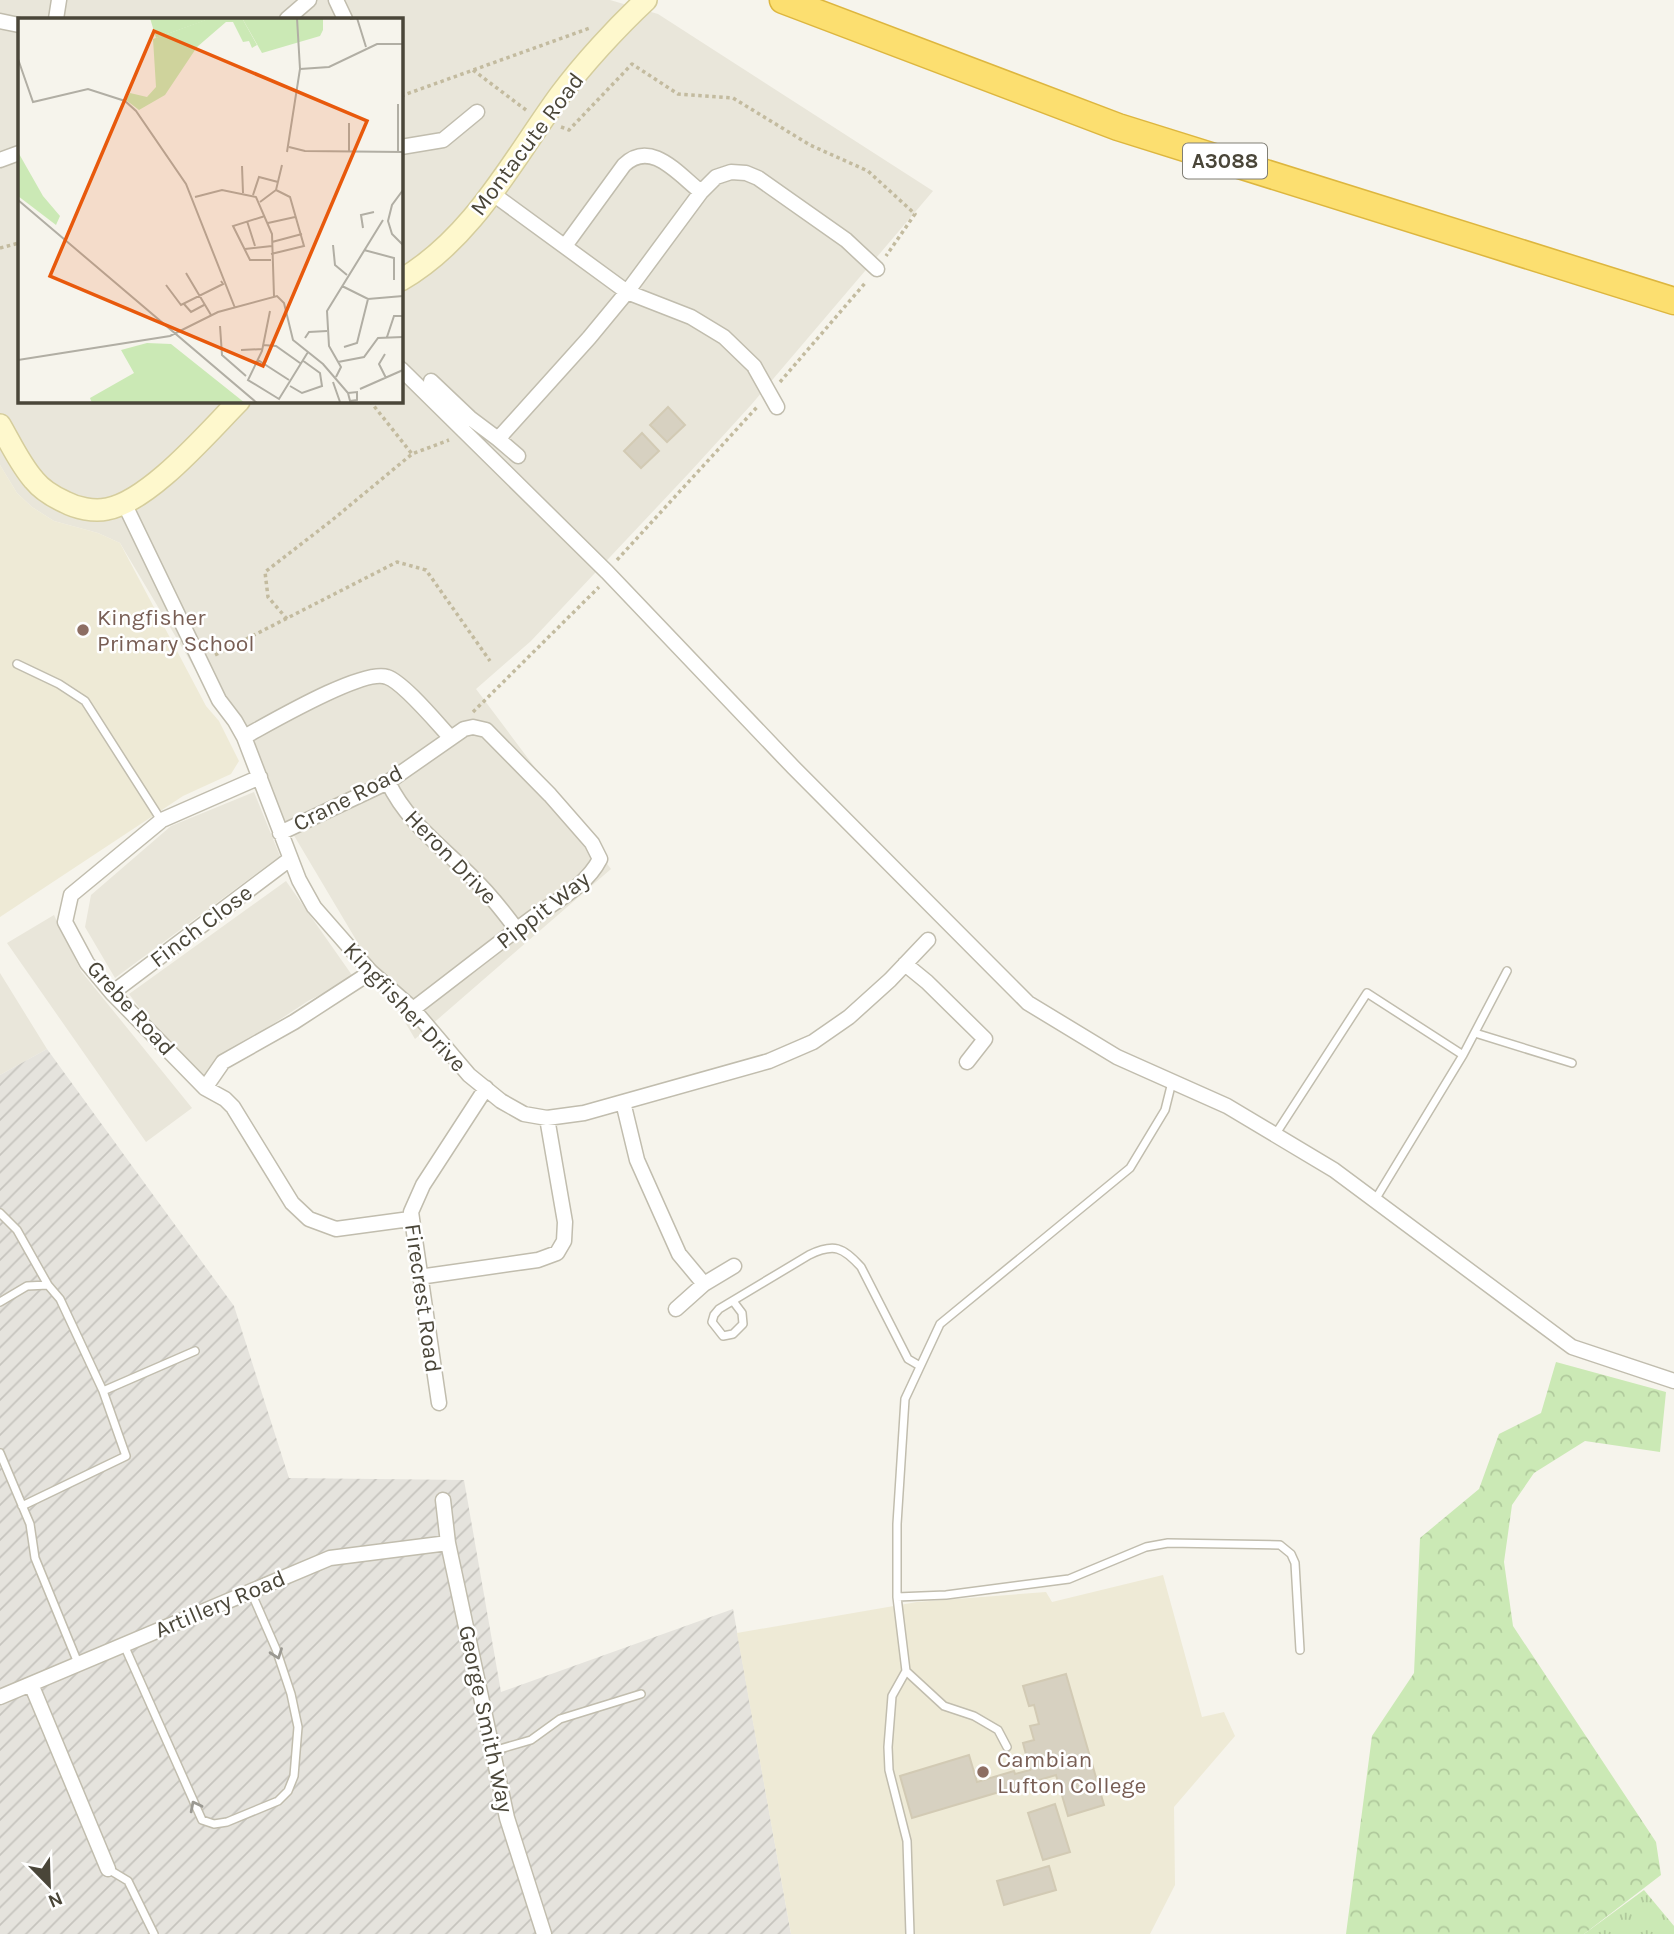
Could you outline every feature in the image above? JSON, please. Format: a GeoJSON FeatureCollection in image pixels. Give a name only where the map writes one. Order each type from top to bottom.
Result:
{"type":"FeatureCollection","features":[{"type":"Feature","properties":{"kind":"highway","name":"A3088"},"geometry":{"type":"LineString","coordinates":[[783,0],[1118,127],[1674,301]]}},
{"type":"Feature","properties":{"kind":"street"},"geometry":{"type":"LineString","coordinates":[[56,18],[59,0]]}},
{"type":"Feature","properties":{"kind":"street"},"geometry":{"type":"LineString","coordinates":[[288,18],[309,0]]}},
{"type":"Feature","properties":{"kind":"street"},"geometry":{"type":"LineString","coordinates":[[337,0],[345,18]]}},
{"type":"Feature","properties":{"kind":"street","name":"Montacute Road"},"geometry":{"type":"LineString","coordinates":[[402,279],[425,266],[493,194],[561,93],[630,14],[646,0]]}},
{"type":"Feature","properties":{"kind":"street"},"geometry":{"type":"LineString","coordinates":[[0,21],[18,25]]}},
{"type":"Feature","properties":{"kind":"street"},"geometry":{"type":"LineString","coordinates":[[402,147],[443,140],[477,112]]}},
{"type":"Feature","properties":{"kind":"street"},"geometry":{"type":"LineString","coordinates":[[0,160],[18,153]]}},
{"type":"Feature","properties":{"kind":"street"},"geometry":{"type":"LineString","coordinates":[[565,246],[624,165],[642,154],[653,155],[701,192]]}},
{"type":"Feature","properties":{"kind":"street"},"geometry":{"type":"LineString","coordinates":[[498,439],[628,292],[701,192],[716,177],[746,173],[758,178],[846,240],[877,269]]}},
{"type":"Feature","properties":{"kind":"street"},"geometry":{"type":"LineString","coordinates":[[493,194],[628,292],[691,317],[724,337],[754,366],[777,407]]}},
{"type":"Feature","properties":{"kind":"street"},"geometry":{"type":"LineString","coordinates":[[402,370],[608,574],[794,768],[1028,1003],[1117,1057],[1227,1106],[1334,1170],[1572,1348],[1674,1381]]}},
{"type":"Feature","properties":{"kind":"street"},"geometry":{"type":"LineString","coordinates":[[431,381],[470,418],[518,456]]}},
{"type":"Feature","properties":{"kind":"street"},"geometry":{"type":"LineString","coordinates":[[0,425],[35,482],[53,497],[70,505],[105,510],[144,491],[180,461],[238,402]]}},
{"type":"Feature","properties":{"kind":"street","name":"Kingfisher Drive"},"geometry":{"type":"LineString","coordinates":[[124,503],[219,700],[236,721],[244,737],[290,859],[314,907],[371,972],[413,1009],[468,1075],[501,1101],[524,1114],[547,1118],[584,1113],[769,1062],[813,1042],[849,1017],[928,940]]}},
{"type":"Feature","properties":{"kind":"street"},"geometry":{"type":"LineString","coordinates":[[244,737],[358,680],[377,675],[388,677],[399,684],[450,737],[464,729]]}},
{"type":"Feature","properties":{"kind":"street","name":"Pippit Way"},"geometry":{"type":"LineString","coordinates":[[413,1009],[577,887],[594,870],[600,859],[592,843],[550,795],[486,730],[473,727],[464,729]]}},
{"type":"Feature","properties":{"kind":"street","name":"Crane Road"},"geometry":{"type":"LineString","coordinates":[[280,833],[388,782],[450,737]]}},
{"type":"Feature","properties":{"kind":"street","name":"Grebe Road"},"geometry":{"type":"LineString","coordinates":[[260,777],[162,820],[71,895],[65,922],[88,963],[112,993],[205,1088],[225,1099],[233,1107],[292,1203],[309,1219],[327,1227],[345,1229],[410,1219]]}},
{"type":"Feature","properties":{"kind":"street","name":"Heron Drive"},"geometry":{"type":"LineString","coordinates":[[388,782],[405,812],[416,825],[471,876],[517,930]]}},
{"type":"Feature","properties":{"kind":"street","name":"Finch Close"},"geometry":{"type":"LineString","coordinates":[[112,993],[290,859]]}},
{"type":"Feature","properties":{"kind":"street"},"geometry":{"type":"LineString","coordinates":[[905,964],[928,982],[985,1039],[967,1062]]}},
{"type":"Feature","properties":{"kind":"street"},"geometry":{"type":"LineString","coordinates":[[205,1088],[223,1062],[294,1022],[371,972]]}},
{"type":"Feature","properties":{"kind":"street","name":"Firecrest Road"},"geometry":{"type":"LineString","coordinates":[[439,1403],[410,1219],[423,1185],[485,1088]]}},
{"type":"Feature","properties":{"kind":"street"},"geometry":{"type":"LineString","coordinates":[[623,1102],[637,1160],[680,1254],[704,1284]]}},
{"type":"Feature","properties":{"kind":"street"},"geometry":{"type":"LineString","coordinates":[[419,1277],[538,1260],[557,1253],[564,1241],[565,1222],[547,1118]]}},
{"type":"Feature","properties":{"kind":"street"},"geometry":{"type":"LineString","coordinates":[[676,1309],[704,1284],[734,1266]]}},
{"type":"Feature","properties":{"kind":"street","name":"George Smith Way"},"geometry":{"type":"LineString","coordinates":[[443,1500],[448,1542],[508,1818],[544,1934]]}},
{"type":"Feature","properties":{"kind":"street","name":"Artillery Road"},"geometry":{"type":"LineString","coordinates":[[0,1697],[330,1558],[448,1542]]}},
{"type":"Feature","properties":{"kind":"street"},"geometry":{"type":"LineString","coordinates":[[31,1684],[108,1870]]}},
{"type":"Feature","properties":{"kind":"lane"},"geometry":{"type":"LineString","coordinates":[[18,664],[59,684],[85,701],[162,820]]}},
{"type":"Feature","properties":{"kind":"lane"},"geometry":{"type":"LineString","coordinates":[[1375,1201],[1463,1055],[1507,971]]}},
{"type":"Feature","properties":{"kind":"lane"},"geometry":{"type":"LineString","coordinates":[[1275,1135],[1367,993],[1463,1055]]}},
{"type":"Feature","properties":{"kind":"lane"},"geometry":{"type":"LineString","coordinates":[[1475,1033],[1572,1063]]}},
{"type":"Feature","properties":{"kind":"lane"},"geometry":{"type":"LineString","coordinates":[[911,1934],[906,1841],[889,1770],[888,1747],[892,1696],[906,1671],[897,1597],[905,1399],[940,1324],[1130,1168],[1165,1110],[1172,1082]]}},
{"type":"Feature","properties":{"kind":"lane"},"geometry":{"type":"LineString","coordinates":[[0,1213],[17,1230],[48,1285],[60,1299],[103,1391],[126,1456],[22,1506]]}},
{"type":"Feature","properties":{"kind":"lane"},"geometry":{"type":"LineString","coordinates":[[733,1301],[742,1313],[743,1324],[733,1334],[723,1336],[712,1322],[714,1315],[733,1301],[809,1255],[824,1248],[836,1248],[850,1255],[861,1267],[908,1359],[920,1366]]}},
{"type":"Feature","properties":{"kind":"lane"},"geometry":{"type":"LineString","coordinates":[[0,1302],[27,1286],[48,1285]]}},
{"type":"Feature","properties":{"kind":"lane"},"geometry":{"type":"LineString","coordinates":[[103,1391],[195,1351]]}},
{"type":"Feature","properties":{"kind":"lane"},"geometry":{"type":"LineString","coordinates":[[0,1453],[30,1524],[35,1558],[79,1664]]}},
{"type":"Feature","properties":{"kind":"lane"},"geometry":{"type":"LineString","coordinates":[[897,1597],[946,1595],[1069,1579],[1146,1547],[1168,1543],[1280,1545],[1291,1554],[1295,1563],[1300,1650]]}},
{"type":"Feature","properties":{"kind":"lane"},"geometry":{"type":"LineString","coordinates":[[124,1645],[202,1820],[214,1824],[227,1822],[265,1807],[278,1801],[288,1791],[294,1776],[298,1727],[291,1694],[276,1649],[251,1591]]}},
{"type":"Feature","properties":{"kind":"lane"},"geometry":{"type":"LineString","coordinates":[[906,1671],[944,1706],[974,1716],[998,1730],[1007,1748]]}},
{"type":"Feature","properties":{"kind":"lane"},"geometry":{"type":"LineString","coordinates":[[493,1751],[531,1740],[560,1719],[641,1694]]}},
{"type":"Feature","properties":{"kind":"lane"},"geometry":{"type":"LineString","coordinates":[[108,1870],[128,1881],[154,1934]]}},
{"type":"Feature","properties":{"kind":"path"},"geometry":{"type":"LineString","coordinates":[[402,96],[591,28]]}},
{"type":"Feature","properties":{"kind":"path"},"geometry":{"type":"LineString","coordinates":[[472,70],[542,121]]}},
{"type":"Feature","properties":{"kind":"path"},"geometry":{"type":"LineString","coordinates":[[0,248],[18,243]]}},
{"type":"Feature","properties":{"kind":"path"},"geometry":{"type":"LineString","coordinates":[[464,729],[470,715],[608,574],[770,393]]}},
{"type":"Feature","properties":{"kind":"path"},"geometry":{"type":"LineString","coordinates":[[371,402],[412,454]]}},
{"type":"Feature","properties":{"kind":"path"},"geometry":{"type":"LineString","coordinates":[[288,620],[268,597],[265,572],[412,454],[450,440],[461,426]]}},
{"type":"Feature","properties":{"kind":"path"},"geometry":{"type":"LineString","coordinates":[[201,663],[397,562],[426,570],[490,661]]}},
{"type":"Feature","properties":{"kind":"shaded area"},"geometry":{"type":"Polygon","coordinates":[[[0,0],[610,0],[658,14],[933,191],[751,405],[690,472],[531,641],[476,689],[611,869],[415,1039],[120,543],[98,533],[54,521],[32,507],[17,493],[0,465],[0,0]]]}},
{"type":"Feature","properties":{"kind":"shaded area","name":"Kingfisher Primary School"},"geometry":{"type":"Polygon","coordinates":[[[0,465],[17,493],[32,507],[54,521],[98,533],[120,543],[206,706],[219,721],[239,761],[231,774],[183,796],[0,917],[0,465]]]}},
{"type":"Feature","properties":{"kind":"shaded area"},"geometry":{"type":"Polygon","coordinates":[[[254,792],[280,856],[115,978],[85,927],[91,895],[171,826],[254,792]]]}},
{"type":"Feature","properties":{"kind":"shaded area"},"geometry":{"type":"Polygon","coordinates":[[[286,881],[354,978],[308,1001],[220,1059],[198,1086],[129,994],[286,881]]]}},
{"type":"Feature","properties":{"kind":"shaded area"},"geometry":{"type":"Polygon","coordinates":[[[54,915],[81,971],[192,1108],[146,1142],[7,943],[54,915]]]}},
{"type":"Feature","properties":{"kind":"shaded area"},"geometry":{"type":"Polygon","coordinates":[[[0,973],[47,1049],[0,1075],[0,973]]]}},
{"type":"Feature","properties":{"kind":"shaded area"},"geometry":{"type":"Polygon","coordinates":[[[47,1049],[234,1306],[289,1478],[464,1480],[501,1692],[733,1609],[791,1934],[0,1934],[0,1075],[47,1049]]]}},
{"type":"Feature","properties":{"kind":"shaded area","name":"Cambian Lufton College"},"geometry":{"type":"Polygon","coordinates":[[[1163,1575],[1202,1717],[1224,1712],[1235,1736],[1174,1807],[1175,1885],[1150,1934],[791,1934],[737,1633],[917,1602],[1046,1592],[1052,1602],[1163,1575]]]}},
{"type":"Feature","properties":{"kind":"green space"},"geometry":{"type":"Polygon","coordinates":[[[1556,1362],[1666,1392],[1660,1452],[1585,1441],[1534,1473],[1512,1505],[1504,1562],[1513,1626],[1656,1842],[1661,1875],[1584,1934],[1346,1934],[1372,1736],[1414,1673],[1420,1538],[1479,1489],[1499,1434],[1541,1413],[1556,1362]]]}},
{"type":"Feature","properties":{"kind":"green space"},"geometry":{"type":"Polygon","coordinates":[[[1644,1890],[1674,1926],[1674,1934],[1584,1934],[1644,1890]]]}},
{"type":"Feature","properties":{"kind":"building"},"geometry":{"type":"Polygon","coordinates":[[[668,407],[685,425],[667,442],[650,425],[668,407]]]}},
{"type":"Feature","properties":{"kind":"building"},"geometry":{"type":"Polygon","coordinates":[[[642,433],[659,451],[641,468],[624,451],[642,433]]]}},
{"type":"Feature","properties":{"kind":"building"},"geometry":{"type":"Polygon","coordinates":[[[1066,1674],[1104,1805],[1068,1816],[1056,1775],[912,1818],[900,1776],[969,1755],[977,1782],[1014,1771],[1015,1774],[1030,1770],[1023,1743],[1034,1740],[1030,1726],[1039,1724],[1034,1705],[1029,1706],[1023,1686],[1066,1674]]]}},
{"type":"Feature","properties":{"kind":"building"},"geometry":{"type":"Polygon","coordinates":[[[1055,1804],[1070,1852],[1043,1860],[1028,1813],[1055,1804]]]}},
{"type":"Feature","properties":{"kind":"building"},"geometry":{"type":"Polygon","coordinates":[[[1049,1866],[1056,1890],[1004,1905],[997,1881],[1049,1866]]]}},
{"type":"Feature","properties":{"kind":"place","name":"Kingfisher Primary School"},"geometry":{"type":"Point","coordinates":[83,630]}},
{"type":"Feature","properties":{"kind":"place","name":"Cambian Lufton College"},"geometry":{"type":"Point","coordinates":[983,1772]}}]}
